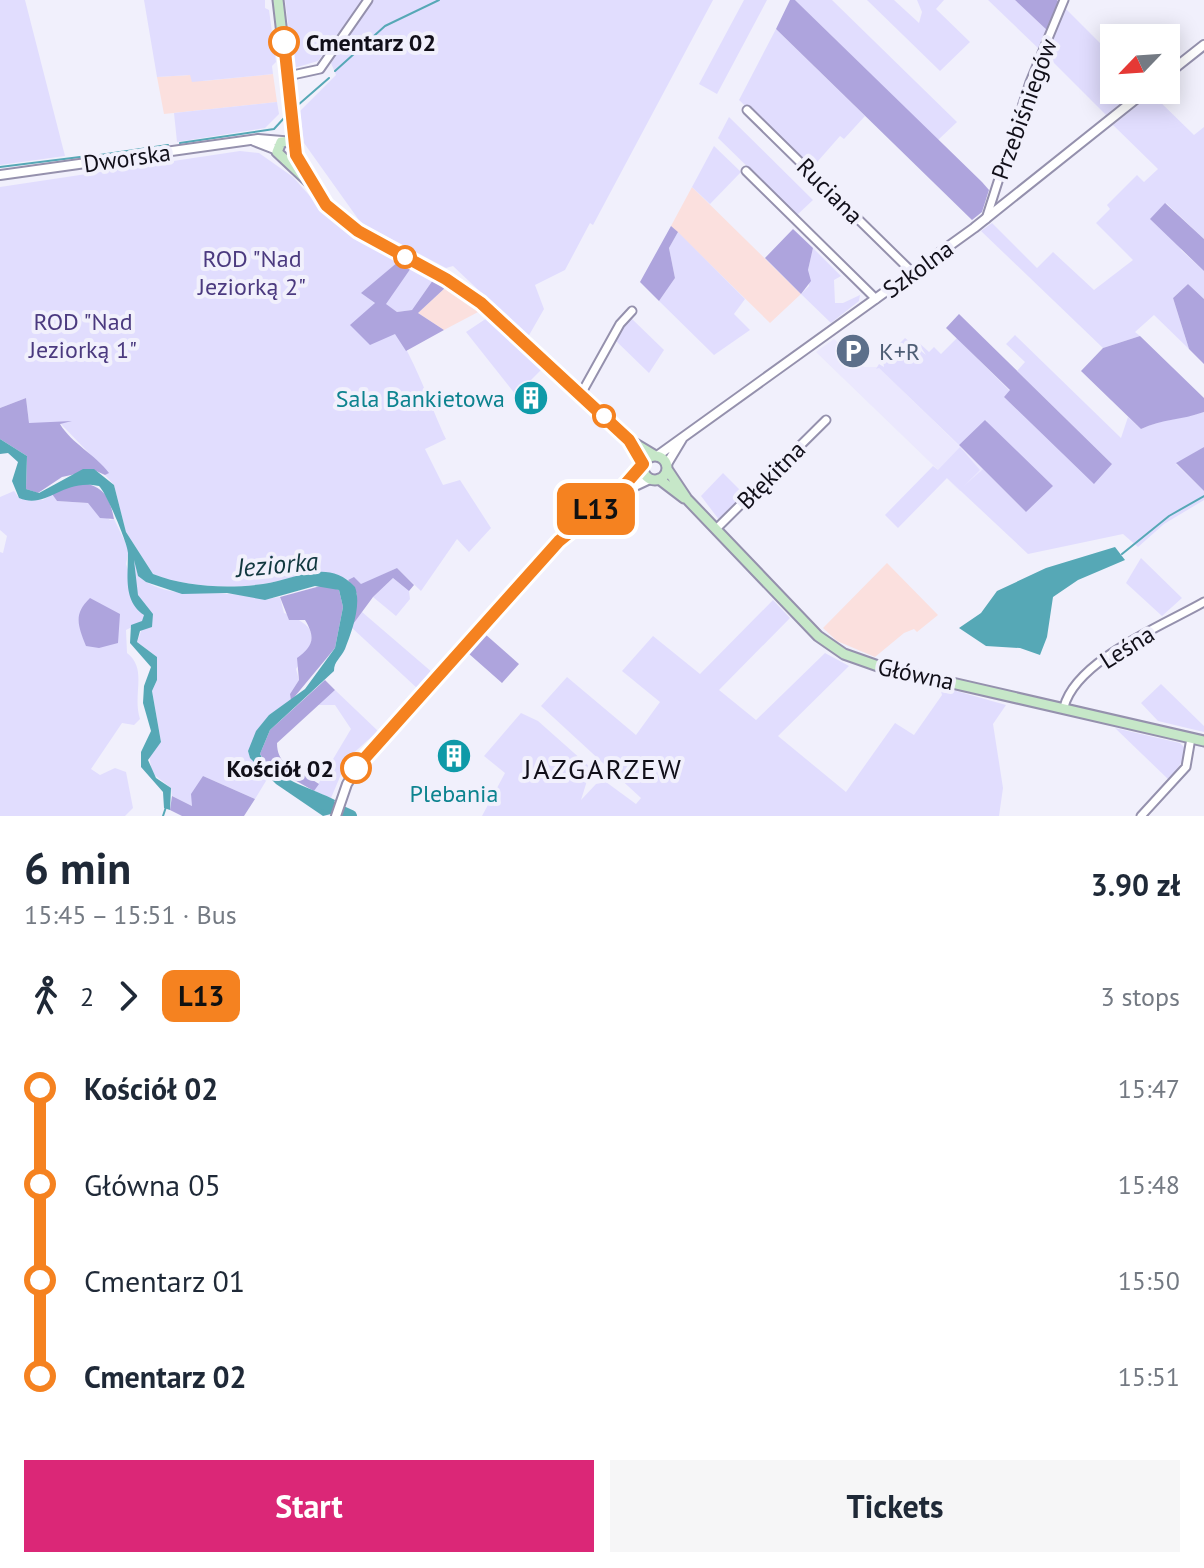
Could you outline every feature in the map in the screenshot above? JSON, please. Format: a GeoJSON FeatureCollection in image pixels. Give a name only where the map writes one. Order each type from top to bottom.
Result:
{"type":"FeatureCollection","features":[{"type":"Feature","properties":{"kind":"main road"},"geometry":{"type":"LineString","coordinates":[[278,0],[292,112],[281,157],[292,157]]}},
{"type":"Feature","properties":{"kind":"main road"},"geometry":{"type":"LineString","coordinates":[[284,143],[309,182],[341,220],[481,303],[629,440],[655,456],[643,466]]}},
{"type":"Feature","properties":{"kind":"main road"},"geometry":{"type":"LineString","coordinates":[[629,440],[654,479],[667,467]]}},
{"type":"Feature","properties":{"kind":"main road","name":"Główna"},"geometry":{"type":"LineString","coordinates":[[655,456],[667,467],[687,499],[814,631],[844,654],[878,666],[1204,741]]}},
{"type":"Feature","properties":{"kind":"main road","name":"Główna"},"geometry":{"type":"LineString","coordinates":[[654,479],[687,499]]}},
{"type":"Feature","properties":{"kind":"street"},"geometry":{"type":"LineString","coordinates":[[288,76],[316,71],[323,66],[368,0]]}},
{"type":"Feature","properties":{"kind":"street","name":"Przebiśniegów"},"geometry":{"type":"LineString","coordinates":[[986,219],[1030,82],[1064,0]]}},
{"type":"Feature","properties":{"kind":"street"},"geometry":{"type":"LineString","coordinates":[[1180,64],[1204,45]]}},
{"type":"Feature","properties":{"kind":"street","name":"Szkolna"},"geometry":{"type":"LineString","coordinates":[[655,456],[986,219],[1130,104]]}},
{"type":"Feature","properties":{"kind":"street","name":"Ruciana"},"geometry":{"type":"LineString","coordinates":[[747,110],[912,272]]}},
{"type":"Feature","properties":{"kind":"street","name":"Dworska"},"geometry":{"type":"LineString","coordinates":[[0,175],[254,141],[284,143]]}},
{"type":"Feature","properties":{"kind":"street"},"geometry":{"type":"LineString","coordinates":[[746,171],[876,299]]}},
{"type":"Feature","properties":{"kind":"street"},"geometry":{"type":"LineString","coordinates":[[581,394],[620,324],[632,311]]}},
{"type":"Feature","properties":{"kind":"street","name":"Błękitna"},"geometry":{"type":"LineString","coordinates":[[716,529],[826,420]]}},
{"type":"Feature","properties":{"kind":"street","name":"Szkolna"},"geometry":{"type":"LineString","coordinates":[[667,467],[682,439]]}},
{"type":"Feature","properties":{"kind":"street"},"geometry":{"type":"LineString","coordinates":[[336,816],[341,800],[365,756],[550,550],[616,495],[643,466]]}},
{"type":"Feature","properties":{"kind":"street"},"geometry":{"type":"LineString","coordinates":[[616,495],[654,479]]}},
{"type":"Feature","properties":{"kind":"street","name":"Leśna"},"geometry":{"type":"LineString","coordinates":[[1064,707],[1072,687],[1099,664],[1204,602]]}},
{"type":"Feature","properties":{"kind":"street"},"geometry":{"type":"LineString","coordinates":[[1141,816],[1186,767],[1191,738]]}},
{"type":"Feature","properties":{"kind":"shaded area"},"geometry":{"type":"Polygon","coordinates":[[[790,0],[795,0],[982,182],[989,190],[982,212],[972,220],[776,29],[790,0]]]}},
{"type":"Feature","properties":{"kind":"shaded area"},"geometry":{"type":"Polygon","coordinates":[[[1015,0],[1057,0],[1060,3],[1050,33],[1015,0]]]}},
{"type":"Feature","properties":{"kind":"shaded area"},"geometry":{"type":"Polygon","coordinates":[[[273,74],[277,102],[164,114],[157,77],[191,75],[192,81],[204,81],[273,74]]]}},
{"type":"Feature","properties":{"kind":"shaded area"},"geometry":{"type":"Polygon","coordinates":[[[692,187],[801,294],[770,323],[671,226],[692,187]]]}},
{"type":"Feature","properties":{"kind":"shaded area"},"geometry":{"type":"Polygon","coordinates":[[[1165,203],[1204,239],[1204,271],[1150,219],[1165,203]]]}},
{"type":"Feature","properties":{"kind":"shaded area"},"geometry":{"type":"Polygon","coordinates":[[[671,226],[678,232],[669,248],[675,278],[659,301],[640,282],[671,226]]]}},
{"type":"Feature","properties":{"kind":"shaded area"},"geometry":{"type":"Polygon","coordinates":[[[793,229],[813,248],[808,270],[811,281],[801,294],[765,258],[793,229]]]}},
{"type":"Feature","properties":{"kind":"shaded area"},"geometry":{"type":"Polygon","coordinates":[[[399,261],[411,268],[386,304],[397,312],[412,310],[433,280],[446,287],[418,313],[444,330],[406,351],[395,334],[370,345],[350,325],[375,303],[361,293],[399,261]]]}},
{"type":"Feature","properties":{"kind":"shaded area"},"geometry":{"type":"Polygon","coordinates":[[[1188,284],[1204,299],[1204,364],[1189,349],[1173,298],[1188,284]]]}},
{"type":"Feature","properties":{"kind":"shaded area"},"geometry":{"type":"Polygon","coordinates":[[[446,287],[480,311],[444,330],[418,313],[446,287]]]}},
{"type":"Feature","properties":{"kind":"shaded area"},"geometry":{"type":"Polygon","coordinates":[[[959,314],[1112,464],[1094,484],[1004,397],[1010,390],[946,328],[959,314]]]}},
{"type":"Feature","properties":{"kind":"shaded area"},"geometry":{"type":"Polygon","coordinates":[[[1140,336],[1204,398],[1204,412],[1141,429],[1081,371],[1103,348],[1140,336]]]}},
{"type":"Feature","properties":{"kind":"shaded area"},"geometry":{"type":"Polygon","coordinates":[[[834,339],[864,367],[878,367],[983,469],[960,491],[816,352],[834,339]]]}},
{"type":"Feature","properties":{"kind":"shaded area"},"geometry":{"type":"Polygon","coordinates":[[[26,398],[29,423],[72,421],[60,424],[109,473],[105,475],[94,470],[62,477],[38,493],[26,489],[27,456],[0,439],[0,408],[26,398]]]}},
{"type":"Feature","properties":{"kind":"shaded area"},"geometry":{"type":"Polygon","coordinates":[[[985,420],[1053,486],[1026,512],[959,445],[985,420]]]}},
{"type":"Feature","properties":{"kind":"shaded area"},"geometry":{"type":"Polygon","coordinates":[[[1204,447],[1204,491],[1176,463],[1204,447]]]}},
{"type":"Feature","properties":{"kind":"shaded area"},"geometry":{"type":"Polygon","coordinates":[[[80,482],[104,493],[114,519],[100,518],[88,503],[57,501],[52,494],[80,482]]]}},
{"type":"Feature","properties":{"kind":"shaded area"},"geometry":{"type":"Polygon","coordinates":[[[887,563],[938,615],[917,632],[914,629],[904,633],[875,657],[837,641],[823,628],[887,563]]]}},
{"type":"Feature","properties":{"kind":"shaded area"},"geometry":{"type":"Polygon","coordinates":[[[397,568],[414,585],[409,591],[393,578],[373,597],[351,627],[357,594],[348,580],[354,577],[361,584],[397,568]]]}},
{"type":"Feature","properties":{"kind":"shaded area"},"geometry":{"type":"Polygon","coordinates":[[[324,585],[339,590],[343,607],[335,648],[291,701],[290,694],[299,680],[297,658],[307,650],[312,637],[305,620],[289,620],[280,597],[324,585]]]}},
{"type":"Feature","properties":{"kind":"shaded area"},"geometry":{"type":"Polygon","coordinates":[[[90,598],[120,614],[118,643],[99,648],[86,646],[79,615],[90,598]]]}},
{"type":"Feature","properties":{"kind":"shaded area"},"geometry":{"type":"Polygon","coordinates":[[[485,634],[519,664],[502,683],[468,653],[485,634]]]}},
{"type":"Feature","properties":{"kind":"shaded area"},"geometry":{"type":"Polygon","coordinates":[[[325,680],[335,690],[277,743],[281,759],[286,764],[319,784],[314,791],[268,765],[260,754],[270,730],[325,680]]]}},
{"type":"Feature","properties":{"kind":"shaded area"},"geometry":{"type":"Polygon","coordinates":[[[203,776],[255,799],[244,816],[182,816],[170,810],[172,796],[192,806],[191,794],[203,776]]]}},
{"type":"Feature","properties":{"kind":"green space"},"geometry":{"type":"Polygon","coordinates":[[[0,0],[25,0],[65,156],[0,165],[0,0]]]}},
{"type":"Feature","properties":{"kind":"green space"},"geometry":{"type":"Polygon","coordinates":[[[144,0],[265,0],[276,62],[272,66],[273,74],[192,82],[190,75],[157,77],[144,0]]]}},
{"type":"Feature","properties":{"kind":"green space"},"geometry":{"type":"Polygon","coordinates":[[[285,0],[362,0],[318,61],[294,68],[285,0]]]}},
{"type":"Feature","properties":{"kind":"green space"},"geometry":{"type":"Polygon","coordinates":[[[373,0],[713,0],[593,225],[590,223],[565,270],[535,285],[544,309],[528,337],[453,266],[446,268],[361,223],[304,143],[300,111],[336,75],[331,63],[373,0]]]}},
{"type":"Feature","properties":{"kind":"green space"},"geometry":{"type":"Polygon","coordinates":[[[744,0],[767,0],[717,94],[699,84],[744,0]]]}},
{"type":"Feature","properties":{"kind":"green space"},"geometry":{"type":"Polygon","coordinates":[[[795,0],[832,0],[957,122],[938,140],[795,0]]]}},
{"type":"Feature","properties":{"kind":"green space"},"geometry":{"type":"Polygon","coordinates":[[[867,0],[894,0],[919,23],[922,12],[917,0],[944,0],[936,9],[970,42],[940,71],[867,0]]]}},
{"type":"Feature","properties":{"kind":"green space"},"geometry":{"type":"Polygon","coordinates":[[[988,0],[1015,0],[1050,33],[1039,49],[988,0]]]}},
{"type":"Feature","properties":{"kind":"green space"},"geometry":{"type":"Polygon","coordinates":[[[1065,8],[1100,43],[1100,104],[1120,104],[1106,115],[1046,55],[1065,8]]]}},
{"type":"Feature","properties":{"kind":"green space"},"geometry":{"type":"Polygon","coordinates":[[[776,29],[865,116],[844,139],[840,136],[811,169],[739,100],[776,29]]]}},
{"type":"Feature","properties":{"kind":"green space"},"geometry":{"type":"Polygon","coordinates":[[[277,102],[279,114],[265,128],[177,142],[174,113],[277,102]]]}},
{"type":"Feature","properties":{"kind":"green space"},"geometry":{"type":"Polygon","coordinates":[[[1139,104],[1162,104],[1194,135],[1204,127],[1204,239],[1166,203],[1181,250],[1204,271],[1204,299],[1188,284],[1173,298],[1189,349],[1154,315],[1135,332],[1140,336],[1103,348],[981,231],[992,223],[1037,268],[1053,252],[1094,290],[1133,260],[1096,223],[1110,209],[1107,205],[1137,175],[1144,182],[1158,169],[1113,125],[1139,104]]]}},
{"type":"Feature","properties":{"kind":"green space"},"geometry":{"type":"Polygon","coordinates":[[[729,117],[813,200],[797,215],[718,138],[729,117]]]}},
{"type":"Feature","properties":{"kind":"green space"},"geometry":{"type":"Polygon","coordinates":[[[714,146],[741,172],[710,204],[692,187],[714,146]]]}},
{"type":"Feature","properties":{"kind":"green space"},"geometry":{"type":"Polygon","coordinates":[[[240,151],[259,153],[293,177],[331,220],[399,261],[362,293],[376,305],[401,339],[446,439],[425,449],[443,485],[460,480],[491,528],[469,552],[457,539],[421,591],[397,568],[361,585],[354,578],[348,580],[325,573],[236,586],[179,582],[153,574],[126,532],[114,485],[105,475],[108,473],[60,423],[29,423],[26,398],[0,408],[0,187],[240,151]]]}},
{"type":"Feature","properties":{"kind":"green space"},"geometry":{"type":"Polygon","coordinates":[[[678,232],[745,299],[734,314],[750,330],[714,355],[659,301],[675,278],[669,248],[678,232]]]}},
{"type":"Feature","properties":{"kind":"green space"},"geometry":{"type":"Polygon","coordinates":[[[813,248],[841,276],[834,280],[835,303],[843,303],[860,295],[859,301],[831,323],[801,294],[809,286],[808,270],[813,248]]]}},
{"type":"Feature","properties":{"kind":"green space"},"geometry":{"type":"Polygon","coordinates":[[[411,268],[433,280],[412,310],[397,312],[385,304],[411,268]]]}},
{"type":"Feature","properties":{"kind":"green space"},"geometry":{"type":"Polygon","coordinates":[[[487,318],[544,367],[516,395],[466,332],[487,318]]]}},
{"type":"Feature","properties":{"kind":"green space"},"geometry":{"type":"Polygon","coordinates":[[[631,318],[664,350],[649,373],[615,340],[626,319],[631,318]]]}},
{"type":"Feature","properties":{"kind":"green space"},"geometry":{"type":"Polygon","coordinates":[[[1015,335],[1121,438],[1128,417],[1141,429],[1204,412],[1204,447],[1176,464],[1204,491],[1204,500],[1164,524],[1138,547],[1123,534],[1028,554],[947,478],[898,528],[885,515],[933,466],[938,470],[960,447],[980,470],[964,486],[983,469],[1026,512],[986,420],[959,445],[879,368],[876,369],[879,364],[884,367],[883,360],[905,338],[926,355],[917,341],[929,352],[934,347],[941,354],[957,338],[1010,391],[1004,397],[1112,464],[1017,371],[1025,362],[1006,344],[1015,335]]]}},
{"type":"Feature","properties":{"kind":"green space"},"geometry":{"type":"Polygon","coordinates":[[[723,473],[746,496],[720,521],[701,496],[723,473]]]}},
{"type":"Feature","properties":{"kind":"green space"},"geometry":{"type":"Polygon","coordinates":[[[14,491],[19,498],[43,500],[52,494],[57,501],[88,503],[110,520],[114,519],[129,550],[126,564],[144,615],[142,622],[126,630],[127,653],[137,667],[140,719],[134,725],[122,723],[91,769],[100,775],[115,768],[126,772],[133,808],[125,816],[0,816],[0,552],[3,553],[7,536],[0,530],[0,497],[14,491]]]}},
{"type":"Feature","properties":{"kind":"green space"},"geometry":{"type":"Polygon","coordinates":[[[134,558],[138,576],[171,591],[280,597],[284,613],[310,629],[311,642],[296,669],[299,680],[290,694],[291,701],[269,715],[248,751],[250,758],[269,776],[255,799],[203,776],[192,806],[172,796],[171,788],[152,773],[149,754],[161,742],[152,691],[157,680],[157,657],[137,642],[149,610],[140,600],[135,586],[132,571],[134,558]]]}},
{"type":"Feature","properties":{"kind":"green space"},"geometry":{"type":"Polygon","coordinates":[[[1141,558],[1182,598],[1162,616],[1126,583],[1141,558]]]}},
{"type":"Feature","properties":{"kind":"green space"},"geometry":{"type":"Polygon","coordinates":[[[393,578],[409,591],[410,599],[396,616],[373,597],[393,578]]]}},
{"type":"Feature","properties":{"kind":"green space"},"geometry":{"type":"Polygon","coordinates":[[[773,600],[790,618],[719,690],[756,720],[825,653],[849,666],[778,736],[846,792],[895,723],[914,735],[942,695],[941,691],[951,693],[953,690],[1006,705],[993,724],[1003,788],[999,816],[482,816],[505,773],[484,756],[521,713],[538,721],[591,768],[581,800],[596,784],[606,782],[636,804],[641,798],[541,706],[567,677],[636,735],[660,702],[622,671],[653,636],[700,674],[773,600]]]}},
{"type":"Feature","properties":{"kind":"green space"},"geometry":{"type":"Polygon","coordinates":[[[362,612],[433,673],[418,689],[351,627],[362,612]]]}},
{"type":"Feature","properties":{"kind":"green space"},"geometry":{"type":"Polygon","coordinates":[[[1161,684],[1204,726],[1204,732],[1158,721],[1141,703],[1161,684]]]}},
{"type":"Feature","properties":{"kind":"green space"},"geometry":{"type":"Polygon","coordinates":[[[335,690],[378,731],[348,758],[331,798],[314,791],[351,729],[335,705],[316,705],[335,690]]]}},
{"type":"Feature","properties":{"kind":"green space"},"geometry":{"type":"Polygon","coordinates":[[[1115,728],[1180,743],[1189,752],[1169,780],[1115,728]]]}},
{"type":"Feature","properties":{"kind":"water"},"geometry":{"type":"Polygon","coordinates":[[[0,439],[27,456],[26,489],[39,493],[83,469],[94,469],[114,485],[126,532],[153,574],[193,584],[236,586],[322,572],[344,578],[355,587],[355,619],[334,671],[270,730],[260,754],[283,776],[335,800],[331,814],[323,816],[276,784],[250,758],[248,751],[256,731],[269,715],[305,689],[335,648],[343,607],[339,590],[315,586],[265,600],[227,593],[182,594],[146,582],[138,576],[134,560],[138,595],[153,614],[152,627],[140,631],[137,642],[157,657],[157,680],[152,691],[161,742],[148,760],[156,778],[171,788],[170,810],[164,808],[163,792],[141,767],[141,752],[151,731],[143,703],[144,686],[151,667],[130,643],[131,625],[142,621],[144,615],[130,595],[128,553],[116,518],[99,486],[75,486],[38,500],[19,498],[12,481],[18,462],[8,453],[0,454],[0,439]]]}},
{"type":"Feature","properties":{"kind":"water"},"geometry":{"type":"Polygon","coordinates":[[[1115,547],[1125,560],[1078,580],[1053,597],[1047,637],[1040,655],[1020,648],[986,646],[959,628],[981,613],[997,591],[1046,568],[1115,547]]]}},
{"type":"Feature","properties":{"kind":"waterway"},"geometry":{"type":"LineString","coordinates":[[335,71],[385,26],[439,0]]}},
{"type":"Feature","properties":{"kind":"waterway"},"geometry":{"type":"LineString","coordinates":[[298,105],[329,78]]}},
{"type":"Feature","properties":{"kind":"waterway"},"geometry":{"type":"LineString","coordinates":[[180,143],[274,129],[285,117],[286,108]]}},
{"type":"Feature","properties":{"kind":"waterway"},"geometry":{"type":"LineString","coordinates":[[100,155],[168,145]]}},
{"type":"Feature","properties":{"kind":"waterway"},"geometry":{"type":"LineString","coordinates":[[0,167],[88,156]]}},
{"type":"Feature","properties":{"kind":"waterway"},"geometry":{"type":"LineString","coordinates":[[1122,554],[1169,516],[1204,496]]}},
{"type":"Feature","properties":{"kind":"waterway","name":"Jeziorka"},"geometry":{"type":"LineString","coordinates":[[318,801],[351,816]]}},
{"type":"Feature","properties":{"kind":"waterway"},"geometry":{"type":"LineString","coordinates":[[163,816],[166,807]]}},
{"type":"Feature","properties":{"kind":"bus line","name":"L13"},"geometry":{"type":"LineString","coordinates":[[284,42],[295,128],[293,141],[298,149],[296,155],[309,182],[326,205],[358,231],[446,279],[481,303],[629,440],[643,464],[616,495],[559,541],[356,768]]}},
{"type":"Feature","properties":{"kind":"place","name":"Cmentarz 02"},"geometry":{"type":"Point","coordinates":[284,42]}},
{"type":"Feature","properties":{"kind":"place","name":"K+R"},"geometry":{"type":"Point","coordinates":[853,351]}},
{"type":"Feature","properties":{"kind":"place","name":"Sala Bankietowa"},"geometry":{"type":"Point","coordinates":[531,398]}},
{"type":"Feature","properties":{"kind":"place","name":"Plebania"},"geometry":{"type":"Point","coordinates":[454,756]}},
{"type":"Feature","properties":{"kind":"place","name":"Kościół 02"},"geometry":{"type":"Point","coordinates":[356,768]}},
{"type":"Feature","properties":{"kind":"district","name":"JAZGARZEW"},"geometry":{"type":"Point","coordinates":[603,768]}},
{"type":"Feature","properties":{"kind":"park label","name":"ROD \"Nad Jeziorką 2\""},"geometry":{"type":"Point","coordinates":[252,272]}},
{"type":"Feature","properties":{"kind":"park label","name":"ROD \"Nad Jeziorką 1\""},"geometry":{"type":"Point","coordinates":[83,335]}}]}
